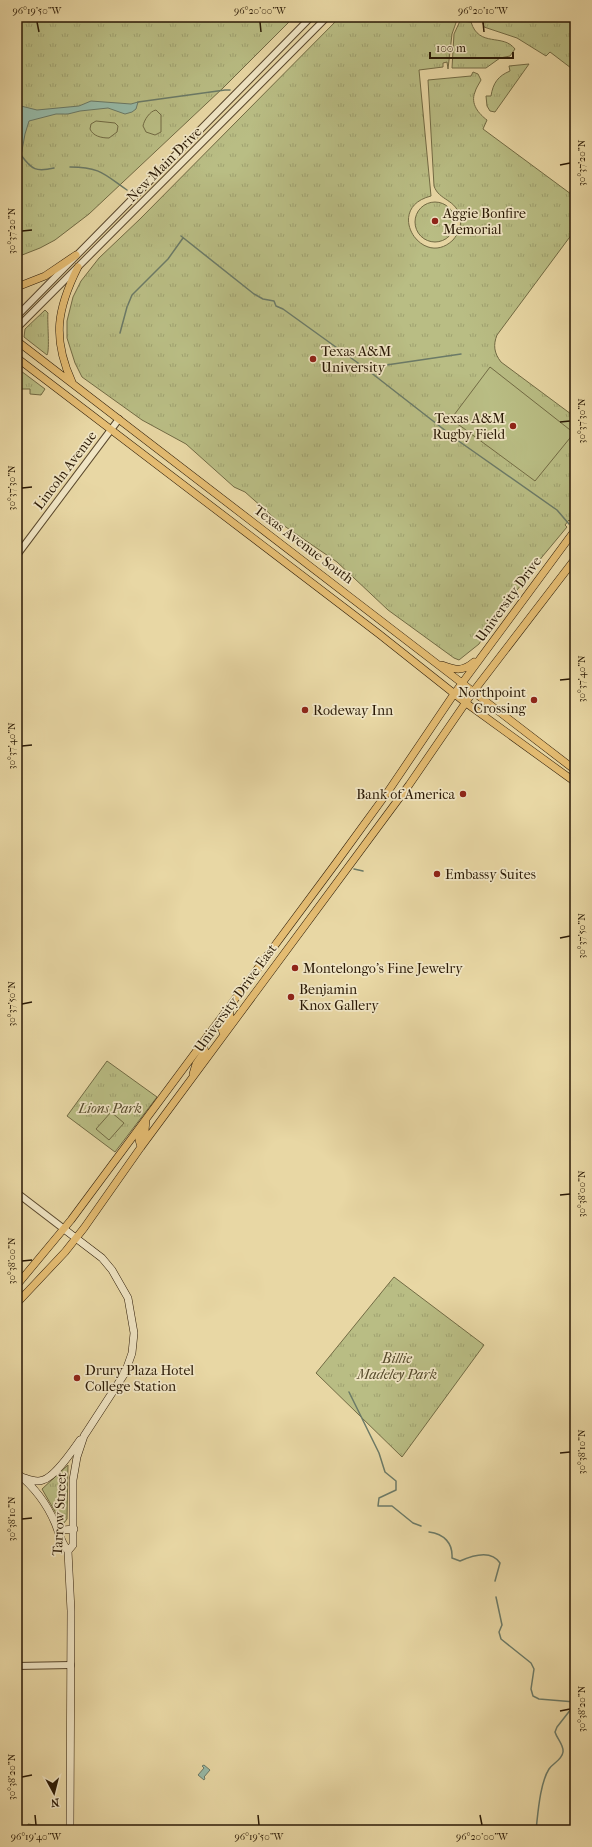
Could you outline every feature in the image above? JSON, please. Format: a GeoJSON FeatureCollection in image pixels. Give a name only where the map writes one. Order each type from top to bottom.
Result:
{"type":"FeatureCollection","features":[{"type":"Feature","properties":{"kind":"main road"},"geometry":{"type":"LineString","coordinates":[[17,287],[45,276],[76,254]]}},
{"type":"Feature","properties":{"kind":"main road"},"geometry":{"type":"LineString","coordinates":[[73,384],[63,360],[59,327],[64,298],[78,267]]}},
{"type":"Feature","properties":{"kind":"main road","name":"Texas Avenue South"},"geometry":{"type":"LineString","coordinates":[[17,341],[575,770]]}},
{"type":"Feature","properties":{"kind":"main road","name":"Texas Avenue South"},"geometry":{"type":"LineString","coordinates":[[17,358],[454,694],[575,782]]}},
{"type":"Feature","properties":{"kind":"main road"},"geometry":{"type":"LineString","coordinates":[[238,528],[246,516]]}},
{"type":"Feature","properties":{"kind":"main road","name":"University Drive"},"geometry":{"type":"LineString","coordinates":[[462,683],[575,530]]}},
{"type":"Feature","properties":{"kind":"main road","name":"University Drive"},"geometry":{"type":"LineString","coordinates":[[466,703],[575,559]]}},
{"type":"Feature","properties":{"kind":"main road"},"geometry":{"type":"LineString","coordinates":[[435,662],[453,670],[463,670],[484,654]]}},
{"type":"Feature","properties":{"kind":"main road","name":"University Drive East"},"geometry":{"type":"LineString","coordinates":[[17,1285],[64,1229],[388,793],[462,683]]}},
{"type":"Feature","properties":{"kind":"main road","name":"University Drive East"},"geometry":{"type":"LineString","coordinates":[[17,1303],[76,1238],[193,1076],[418,772],[466,703]]}},
{"type":"Feature","properties":{"kind":"main road"},"geometry":{"type":"LineString","coordinates":[[224,1034],[222,1030],[230,1017],[229,1007]]}},
{"type":"Feature","properties":{"kind":"main road"},"geometry":{"type":"LineString","coordinates":[[193,1076],[196,1064],[205,1051],[202,1044]]}},
{"type":"Feature","properties":{"kind":"main road"},"geometry":{"type":"LineString","coordinates":[[141,1147],[139,1140],[145,1130],[146,1120]]}},
{"type":"Feature","properties":{"kind":"main road","name":"Tarrow Street"},"geometry":{"type":"LineString","coordinates":[[64,1229],[102,1258],[121,1283],[128,1298],[134,1333],[132,1353],[125,1373],[84,1436],[76,1462],[73,1480],[73,1545],[68,1551],[70,1580],[71,1665],[70,1830]]}},
{"type":"Feature","properties":{"kind":"main road"},"geometry":{"type":"LineString","coordinates":[[19,1475],[36,1481],[44,1480],[58,1468],[84,1436]]}},
{"type":"Feature","properties":{"kind":"main road"},"geometry":{"type":"LineString","coordinates":[[19,1475],[43,1501],[54,1522],[62,1544],[68,1551]]}},
{"type":"Feature","properties":{"kind":"main road"},"geometry":{"type":"LineString","coordinates":[[54,1522],[63,1530],[74,1529]]}},
{"type":"Feature","properties":{"kind":"street","name":"New Main Drive"},"geometry":{"type":"LineString","coordinates":[[17,316],[76,254],[311,17]]}},
{"type":"Feature","properties":{"kind":"street","name":"New Main Drive"},"geometry":{"type":"LineString","coordinates":[[17,328],[327,17]]}},
{"type":"Feature","properties":{"kind":"street"},"geometry":{"type":"LineString","coordinates":[[277,51],[285,59]]}},
{"type":"Feature","properties":{"kind":"street"},"geometry":{"type":"LineString","coordinates":[[179,150],[188,157]]}},
{"type":"Feature","properties":{"kind":"street","name":"Lincoln Avenue"},"geometry":{"type":"LineString","coordinates":[[17,556],[119,419]]}},
{"type":"Feature","properties":{"kind":"street","name":"Tarrow Street"},"geometry":{"type":"LineString","coordinates":[[17,1193],[64,1229]]}},
{"type":"Feature","properties":{"kind":"street"},"geometry":{"type":"LineString","coordinates":[[17,1666],[71,1665]]}},
{"type":"Feature","properties":{"kind":"green space"},"geometry":{"type":"Polygon","coordinates":[[[17,17],[294,17],[223,88],[89,214],[55,240],[17,257],[17,17]]]}},
{"type":"Feature","properties":{"kind":"green space","name":"Texas A&M University"},"geometry":{"type":"Polygon","coordinates":[[[340,17],[458,17],[452,34],[448,69],[447,62],[443,63],[443,67],[419,70],[431,196],[417,203],[410,212],[409,223],[412,234],[420,242],[430,247],[441,247],[453,240],[460,227],[460,218],[455,207],[436,191],[434,186],[428,80],[471,76],[473,72],[478,74],[481,80],[475,90],[474,105],[478,112],[487,120],[483,129],[575,197],[575,228],[573,227],[570,232],[572,234],[497,335],[495,346],[497,355],[501,362],[575,417],[575,517],[571,522],[569,520],[565,525],[567,527],[542,557],[490,626],[479,644],[459,660],[454,658],[388,610],[337,562],[280,523],[245,492],[234,487],[186,444],[142,420],[82,377],[75,363],[67,338],[67,321],[73,297],[81,281],[99,258],[140,219],[340,17]]]}},
{"type":"Feature","properties":{"kind":"green space"},"geometry":{"type":"Polygon","coordinates":[[[483,17],[575,17],[575,63],[571,68],[550,52],[546,56],[517,38],[484,27],[482,20],[483,17]]]}},
{"type":"Feature","properties":{"kind":"green space"},"geometry":{"type":"Polygon","coordinates":[[[460,21],[471,22],[475,30],[480,35],[485,38],[510,44],[515,49],[510,56],[500,58],[486,68],[452,68],[454,34],[460,21]]]}},
{"type":"Feature","properties":{"kind":"green space"},"geometry":{"type":"Polygon","coordinates":[[[529,64],[495,112],[490,111],[487,106],[486,96],[491,96],[493,87],[497,80],[502,75],[510,71],[509,66],[529,64]]]}},
{"type":"Feature","properties":{"kind":"green space"},"geometry":{"type":"Polygon","coordinates":[[[156,110],[161,115],[161,132],[155,135],[146,132],[143,126],[148,116],[156,110]]]}},
{"type":"Feature","properties":{"kind":"green space"},"geometry":{"type":"Polygon","coordinates":[[[96,121],[115,123],[118,126],[117,132],[109,138],[95,135],[90,129],[91,124],[96,121]]]}},
{"type":"Feature","properties":{"kind":"green space"},"geometry":{"type":"Polygon","coordinates":[[[431,202],[439,202],[446,205],[452,211],[455,222],[452,233],[446,239],[439,242],[431,242],[424,239],[418,233],[415,226],[415,218],[418,211],[424,205],[431,202]]]}},
{"type":"Feature","properties":{"kind":"green space"},"geometry":{"type":"Polygon","coordinates":[[[45,310],[48,313],[47,355],[24,337],[25,329],[45,310]]]}},
{"type":"Feature","properties":{"kind":"green space","name":"Texas A&M Rugby Field"},"geometry":{"type":"Polygon","coordinates":[[[490,367],[574,433],[535,481],[451,419],[490,367]]]}},
{"type":"Feature","properties":{"kind":"green space"},"geometry":{"type":"Polygon","coordinates":[[[17,368],[45,389],[41,395],[30,394],[30,389],[17,389],[17,368]]]}},
{"type":"Feature","properties":{"kind":"green space","name":"Lions Park"},"geometry":{"type":"Polygon","coordinates":[[[107,1061],[157,1097],[115,1152],[67,1116],[107,1061]]]}},
{"type":"Feature","properties":{"kind":"green space"},"geometry":{"type":"Polygon","coordinates":[[[111,1112],[124,1123],[109,1140],[96,1129],[111,1112]]]}},
{"type":"Feature","properties":{"kind":"green space","name":"Billie Madeley Park"},"geometry":{"type":"Polygon","coordinates":[[[394,1277],[484,1345],[402,1457],[316,1373],[394,1277]]]}},
{"type":"Feature","properties":{"kind":"green space"},"geometry":{"type":"Polygon","coordinates":[[[68,1465],[67,1519],[64,1523],[61,1522],[42,1489],[68,1465]]]}},
{"type":"Feature","properties":{"kind":"green space"},"geometry":{"type":"Polygon","coordinates":[[[28,1824],[61,1828],[61,1830],[28,1830],[28,1824]]]}},
{"type":"Feature","properties":{"kind":"shaded area"},"geometry":{"type":"Polygon","coordinates":[[[91,101],[131,104],[138,102],[136,109],[125,114],[108,108],[68,114],[56,114],[29,121],[21,156],[17,154],[17,105],[37,110],[79,106],[91,101]]]}},
{"type":"Feature","properties":{"kind":"shaded area"},"geometry":{"type":"Polygon","coordinates":[[[204,1765],[210,1770],[204,1777],[204,1780],[198,1775],[204,1768],[202,1766],[204,1765]]]}},
{"type":"Feature","properties":{"kind":"waterway"},"geometry":{"type":"LineString","coordinates":[[138,102],[230,90]]}},
{"type":"Feature","properties":{"kind":"waterway"},"geometry":{"type":"LineString","coordinates":[[21,155],[28,164],[35,169],[43,170],[54,168]]}},
{"type":"Feature","properties":{"kind":"waterway"},"geometry":{"type":"LineString","coordinates":[[70,167],[88,168],[101,172],[127,190]]}},
{"type":"Feature","properties":{"kind":"waterway"},"geometry":{"type":"LineString","coordinates":[[181,236],[254,294],[263,299],[274,301],[276,306],[283,309],[365,368],[460,442],[557,510],[569,524]]}},
{"type":"Feature","properties":{"kind":"waterway"},"geometry":{"type":"LineString","coordinates":[[120,333],[132,295],[168,259],[183,238]]}},
{"type":"Feature","properties":{"kind":"waterway"},"geometry":{"type":"LineString","coordinates":[[366,368],[461,354]]}},
{"type":"Feature","properties":{"kind":"waterway"},"geometry":{"type":"LineString","coordinates":[[354,869],[363,871]]}},
{"type":"Feature","properties":{"kind":"waterway"},"geometry":{"type":"LineString","coordinates":[[349,1392],[379,1453],[385,1472],[396,1481],[396,1490],[379,1498],[378,1506],[392,1506],[413,1523],[421,1526]]}},
{"type":"Feature","properties":{"kind":"waterway"},"geometry":{"type":"LineString","coordinates":[[429,1532],[439,1535],[446,1540],[451,1548],[452,1558],[460,1561],[481,1555],[492,1556],[500,1563],[495,1581]]}},
{"type":"Feature","properties":{"kind":"waterway"},"geometry":{"type":"LineString","coordinates":[[496,1597],[502,1625],[499,1632],[501,1639],[531,1663],[534,1669],[531,1689],[533,1696],[539,1699],[575,1702]]}},
{"type":"Feature","properties":{"kind":"waterway"},"geometry":{"type":"LineString","coordinates":[[536,1830],[543,1782],[549,1769],[561,1757],[563,1752],[555,1732],[557,1727],[575,1704]]}},
{"type":"Feature","properties":{"kind":"place","name":"Aggie Bonfire Memorial"},"geometry":{"type":"Point","coordinates":[435,221]}},
{"type":"Feature","properties":{"kind":"place","name":"Texas A&M University"},"geometry":{"type":"Point","coordinates":[313,359]}},
{"type":"Feature","properties":{"kind":"place","name":"Texas A&M Rugby Field"},"geometry":{"type":"Point","coordinates":[513,426]}},
{"type":"Feature","properties":{"kind":"place","name":"Northpoint Crossing"},"geometry":{"type":"Point","coordinates":[534,700]}},
{"type":"Feature","properties":{"kind":"place","name":"Rodeway Inn"},"geometry":{"type":"Point","coordinates":[305,710]}},
{"type":"Feature","properties":{"kind":"place","name":"Bank of America"},"geometry":{"type":"Point","coordinates":[463,794]}},
{"type":"Feature","properties":{"kind":"place","name":"Embassy Suites"},"geometry":{"type":"Point","coordinates":[437,874]}},
{"type":"Feature","properties":{"kind":"place","name":"Montelongo's Fine Jewelry"},"geometry":{"type":"Point","coordinates":[295,968]}},
{"type":"Feature","properties":{"kind":"place","name":"Benjamin Knox Gallery"},"geometry":{"type":"Point","coordinates":[291,997]}},
{"type":"Feature","properties":{"kind":"place","name":"Drury Plaza Hotel College Station"},"geometry":{"type":"Point","coordinates":[77,1378]}}]}
